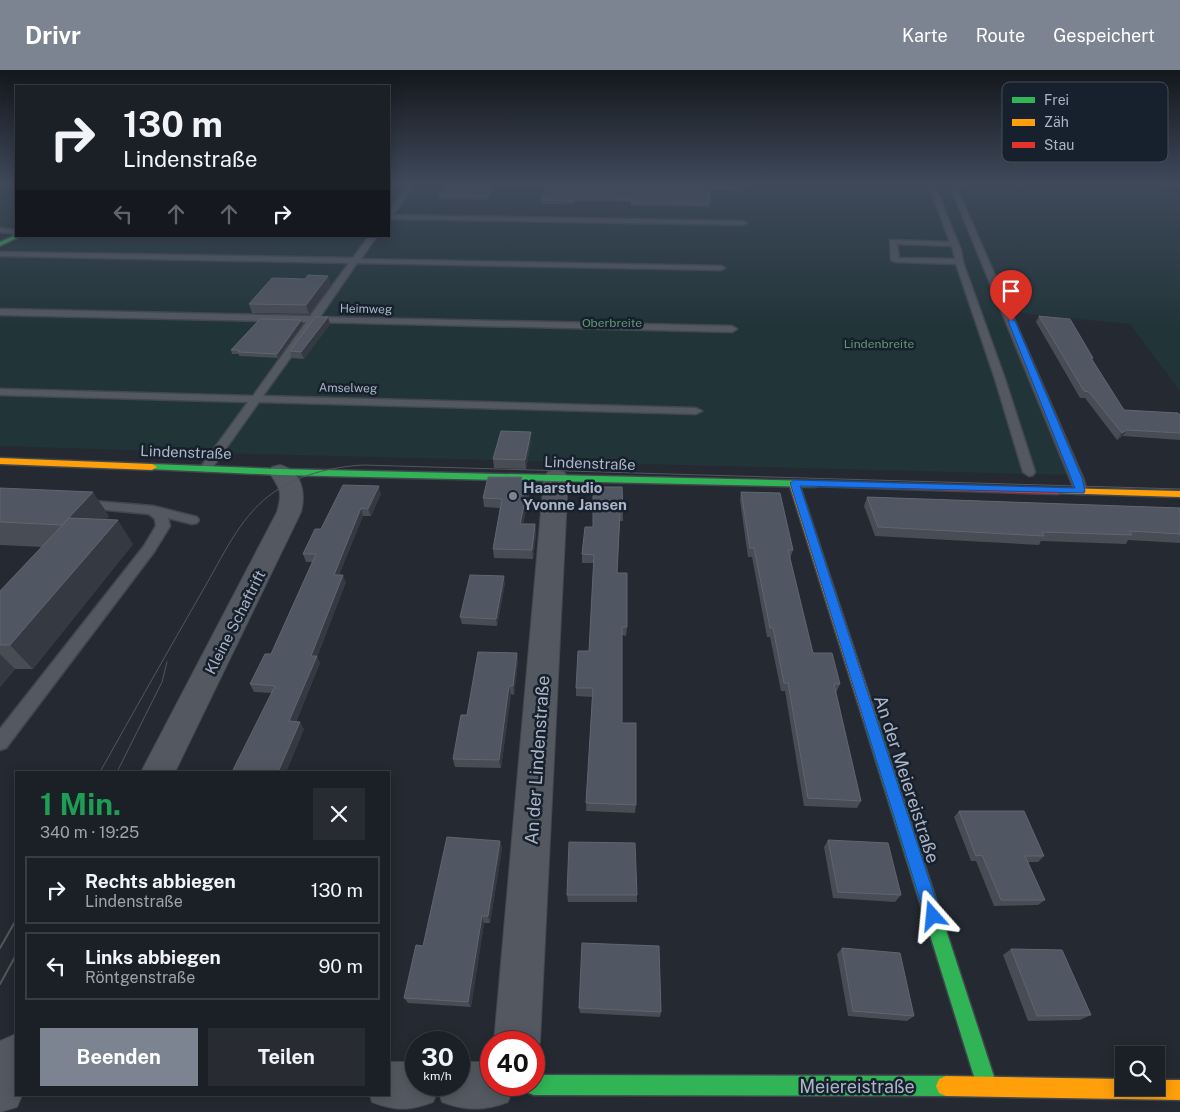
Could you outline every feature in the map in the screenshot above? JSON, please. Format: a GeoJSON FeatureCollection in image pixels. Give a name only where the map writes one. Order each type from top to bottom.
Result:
{"type":"FeatureCollection","features":[{"type":"Feature","properties":{"kind":"street"},"geometry":{"type":"LineString","coordinates":[[0,244],[16,237]]}},
{"type":"Feature","properties":{"kind":"street","name":"Lindenstraße"},"geometry":{"type":"LineString","coordinates":[[0,461],[280,472],[556,477],[1180,494]]}},
{"type":"Feature","properties":{"kind":"street","name":"Kleine Schaftrift"},"geometry":{"type":"LineString","coordinates":[[159,771],[289,512],[293,491],[291,483],[280,472]]}},
{"type":"Feature","properties":{"kind":"street","name":"An der Lindenstraße"},"geometry":{"type":"LineString","coordinates":[[518,1031],[556,477]]}},
{"type":"Feature","properties":{"kind":"street","name":"An der Meiereistraße"},"geometry":{"type":"LineString","coordinates":[[794,483],[987,1086]]}},
{"type":"Feature","properties":{"kind":"street"},"geometry":{"type":"LineString","coordinates":[[390,1085],[405,1085]]}},
{"type":"Feature","properties":{"kind":"street","name":"Meiereistraße"},"geometry":{"type":"LineString","coordinates":[[545,1085],[987,1086],[1180,1090]]}},
{"type":"Feature","properties":{"kind":"lane"},"geometry":{"type":"LineString","coordinates":[[950,232],[1000,379],[1029,472]]}},
{"type":"Feature","properties":{"kind":"lane"},"geometry":{"type":"LineString","coordinates":[[973,232],[1070,460],[1080,491]]}},
{"type":"Feature","properties":{"kind":"lane"},"geometry":{"type":"LineString","coordinates":[[206,468],[372,237]]}},
{"type":"Feature","properties":{"kind":"lane"},"geometry":{"type":"LineString","coordinates":[[954,244],[893,242],[895,260],[959,262]]}},
{"type":"Feature","properties":{"kind":"lane"},"geometry":{"type":"LineString","coordinates":[[0,254],[721,268]]}},
{"type":"Feature","properties":{"kind":"lane","name":"Heimweg"},"geometry":{"type":"LineString","coordinates":[[0,312],[732,329]]}},
{"type":"Feature","properties":{"kind":"lane","name":"Amselweg"},"geometry":{"type":"LineString","coordinates":[[0,392],[696,410]]}},
{"type":"Feature","properties":{"kind":"lane"},"geometry":{"type":"LineString","coordinates":[[67,503],[152,510],[192,520]]}},
{"type":"Feature","properties":{"kind":"lane"},"geometry":{"type":"LineString","coordinates":[[0,742],[149,549],[163,526],[161,518],[152,510]]}},
{"type":"Feature","properties":{"kind":"green space","name":"Oberbreite"},"geometry":{"type":"Polygon","coordinates":[[[390,232],[968,232],[1068,475],[0,446],[0,250],[29,237],[390,237],[390,232]]]}},
{"type":"Feature","properties":{"kind":"green space"},"geometry":{"type":"Polygon","coordinates":[[[978,232],[1180,232],[1180,391],[1130,324],[1010,312],[978,232]]]}},
{"type":"Feature","properties":{"kind":"building"},"geometry":{"type":"Polygon","coordinates":[[[308,275],[328,276],[306,305],[249,304],[272,278],[305,279],[308,275]]]}},
{"type":"Feature","properties":{"kind":"building"},"geometry":{"type":"Polygon","coordinates":[[[1039,316],[1070,319],[1093,358],[1091,358],[1124,410],[1178,413],[1180,415],[1180,433],[1127,430],[1122,433],[1089,392],[1084,391],[1039,316]]]}},
{"type":"Feature","properties":{"kind":"building"},"geometry":{"type":"Polygon","coordinates":[[[315,317],[328,317],[301,352],[290,351],[315,317]]]}},
{"type":"Feature","properties":{"kind":"building"},"geometry":{"type":"Polygon","coordinates":[[[260,319],[301,320],[277,354],[231,350],[260,319]]]}},
{"type":"Feature","properties":{"kind":"building"},"geometry":{"type":"Polygon","coordinates":[[[501,431],[531,432],[525,460],[493,459],[501,431]]]}},
{"type":"Feature","properties":{"kind":"building"},"geometry":{"type":"Polygon","coordinates":[[[488,477],[522,477],[521,482],[529,482],[520,524],[535,524],[532,550],[493,549],[502,499],[483,498],[488,477]]]}},
{"type":"Feature","properties":{"kind":"building"},"geometry":{"type":"Polygon","coordinates":[[[343,485],[379,486],[368,509],[361,508],[334,575],[343,575],[311,656],[317,656],[289,721],[300,722],[278,771],[232,771],[275,686],[250,684],[265,654],[271,654],[316,554],[303,554],[315,529],[321,529],[343,485]]]}},
{"type":"Feature","properties":{"kind":"building"},"geometry":{"type":"Polygon","coordinates":[[[593,487],[622,487],[623,512],[620,512],[617,573],[627,573],[627,627],[622,627],[622,723],[636,723],[636,805],[586,803],[593,688],[576,688],[578,651],[589,651],[594,555],[582,554],[585,527],[593,527],[593,487]]]}},
{"type":"Feature","properties":{"kind":"building"},"geometry":{"type":"Polygon","coordinates":[[[0,488],[93,492],[62,525],[0,522],[0,488]]]}},
{"type":"Feature","properties":{"kind":"building"},"geometry":{"type":"Polygon","coordinates":[[[741,492],[780,493],[793,550],[788,550],[813,653],[832,653],[840,684],[834,684],[861,801],[808,798],[788,683],[784,683],[773,628],[770,628],[754,548],[750,548],[741,492]]]}},
{"type":"Feature","properties":{"kind":"building"},"geometry":{"type":"Polygon","coordinates":[[[867,497],[1180,508],[1180,534],[1129,531],[1132,535],[1042,532],[1044,536],[878,527],[867,497]]]}},
{"type":"Feature","properties":{"kind":"building"},"geometry":{"type":"Polygon","coordinates":[[[69,518],[118,520],[10,645],[0,645],[0,591],[69,518]]]}},
{"type":"Feature","properties":{"kind":"building"},"geometry":{"type":"Polygon","coordinates":[[[470,575],[504,576],[496,619],[460,617],[470,575]]]}},
{"type":"Feature","properties":{"kind":"building"},"geometry":{"type":"Polygon","coordinates":[[[478,652],[517,653],[513,686],[509,686],[499,760],[453,759],[461,715],[467,715],[478,652]]]}},
{"type":"Feature","properties":{"kind":"building"},"geometry":{"type":"Polygon","coordinates":[[[959,811],[1024,811],[1044,856],[1025,856],[1045,900],[1001,900],[982,855],[976,856],[959,811]]]}},
{"type":"Feature","properties":{"kind":"building"},"geometry":{"type":"Polygon","coordinates":[[[447,837],[500,841],[488,916],[482,916],[468,1002],[404,998],[416,945],[423,946],[447,837]]]}},
{"type":"Feature","properties":{"kind":"building"},"geometry":{"type":"Polygon","coordinates":[[[828,840],[888,843],[901,895],[838,892],[828,840]]]}},
{"type":"Feature","properties":{"kind":"building"},"geometry":{"type":"Polygon","coordinates":[[[569,842],[635,843],[637,895],[567,895],[569,842]]]}},
{"type":"Feature","properties":{"kind":"building"},"geometry":{"type":"Polygon","coordinates":[[[582,943],[659,946],[661,1012],[579,1008],[582,943]]]}},
{"type":"Feature","properties":{"kind":"building"},"geometry":{"type":"Polygon","coordinates":[[[842,948],[900,953],[914,1016],[853,1011],[842,948]]]}},
{"type":"Feature","properties":{"kind":"building"},"geometry":{"type":"Polygon","coordinates":[[[1011,949],[1062,950],[1091,1015],[1037,1016],[1011,949]]]}},
{"type":"Feature","properties":{"kind":"tram line"},"geometry":{"type":"LineString","coordinates":[[101,771],[240,527],[259,504],[270,495],[291,482],[314,473],[363,465],[1180,489]]}},
{"type":"Feature","properties":{"kind":"tram line"},"geometry":{"type":"LineString","coordinates":[[118,771],[162,682],[167,662]]}},
{"type":"Feature","properties":{"kind":"tram line"},"geometry":{"type":"LineString","coordinates":[[0,948],[15,922]]}},
{"type":"Feature","properties":{"kind":"tram line"},"geometry":{"type":"LineString","coordinates":[[0,984],[15,957]]}},
{"type":"Feature","properties":{"kind":"traffic: fast"},"geometry":{"type":"LineString","coordinates":[[0,244],[16,237]]}},
{"type":"Feature","properties":{"kind":"traffic: fast"},"geometry":{"type":"LineString","coordinates":[[152,467],[280,472],[816,484]]}},
{"type":"Feature","properties":{"kind":"traffic: fast"},"geometry":{"type":"LineString","coordinates":[[869,716],[987,1086]]}},
{"type":"Feature","properties":{"kind":"traffic: fast"},"geometry":{"type":"LineString","coordinates":[[545,1085],[946,1086]]}},
{"type":"Feature","properties":{"kind":"traffic: slow"},"geometry":{"type":"LineString","coordinates":[[0,461],[152,467]]}},
{"type":"Feature","properties":{"kind":"traffic: slow"},"geometry":{"type":"LineString","coordinates":[[794,483],[869,716]]}},
{"type":"Feature","properties":{"kind":"traffic: slow"},"geometry":{"type":"LineString","coordinates":[[1058,491],[1180,494]]}},
{"type":"Feature","properties":{"kind":"traffic: slow"},"geometry":{"type":"LineString","coordinates":[[946,1086],[1180,1090]]}},
{"type":"Feature","properties":{"kind":"traffic: jam"},"geometry":{"type":"LineString","coordinates":[[816,484],[1058,491]]}},
{"type":"Feature","properties":{"kind":"place","name":"Haarstudio Yvonne Jansen"},"geometry":{"type":"Point","coordinates":[513,496]}},
{"type":"Feature","properties":{"kind":"route"},"geometry":{"type":"LineString","coordinates":[[933,916],[794,483],[1080,491],[1077,478],[1011,321]]}},
{"type":"Feature","properties":{"kind":"park label","name":"Lindenbreite"},"geometry":{"type":"Point","coordinates":[879,344]}}]}
